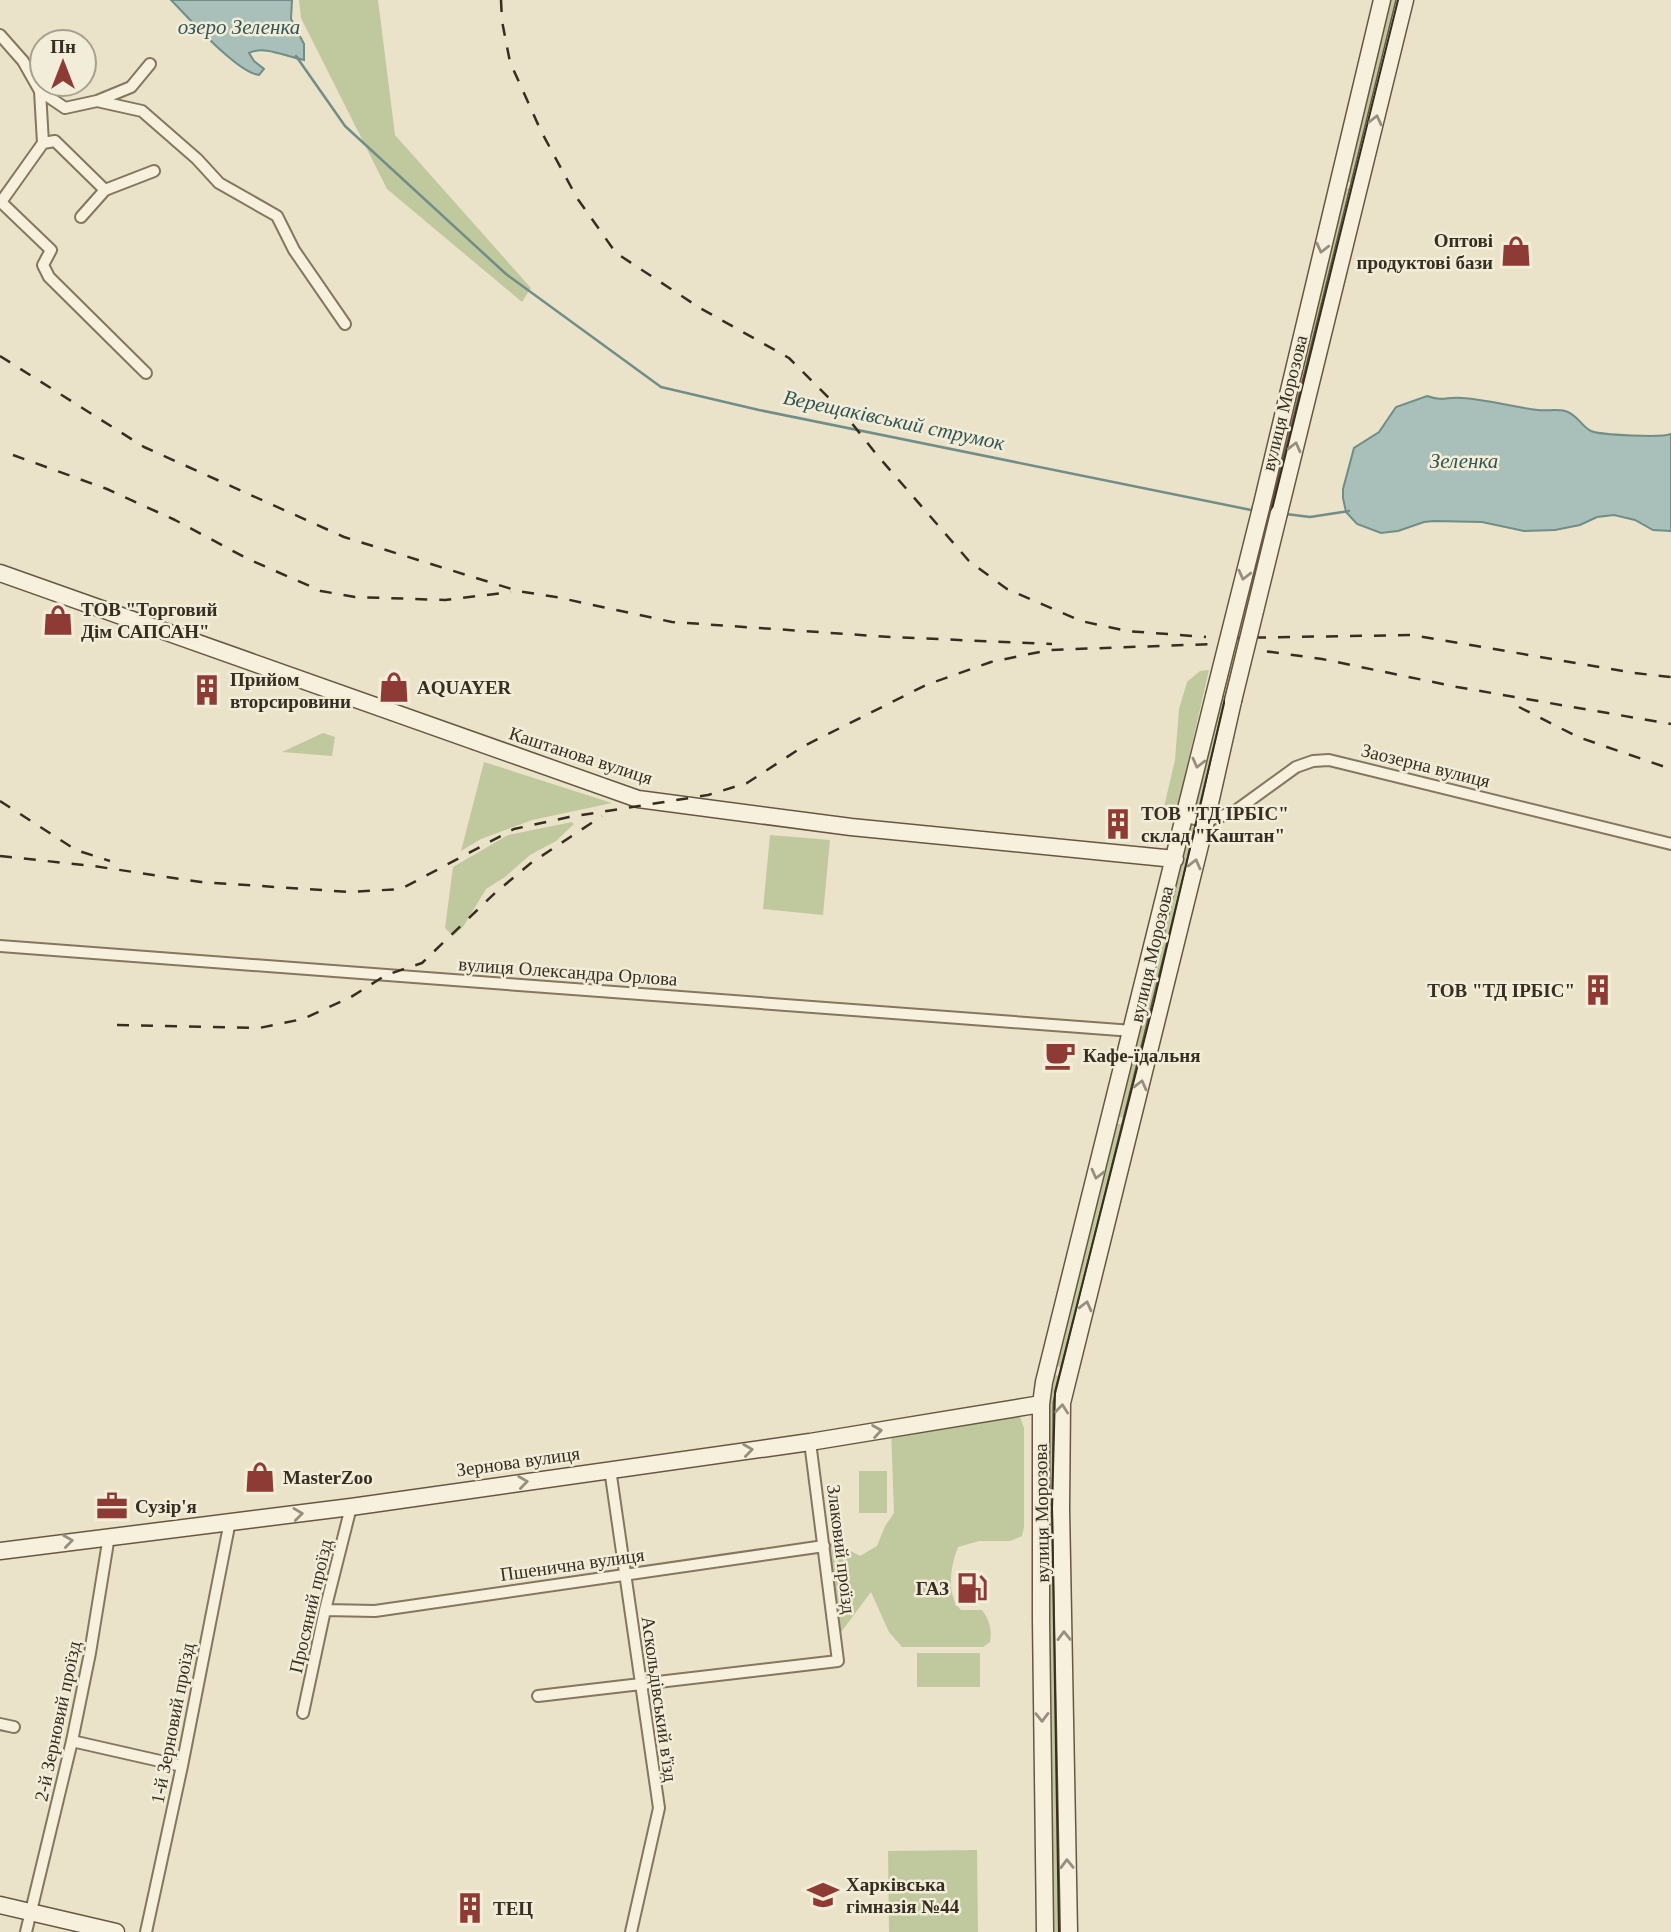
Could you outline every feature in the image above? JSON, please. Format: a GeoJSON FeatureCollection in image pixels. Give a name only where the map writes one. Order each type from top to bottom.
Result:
{"type":"FeatureCollection","features":[{"type":"Feature","properties":{"kind":"main road","name":"вулиця Морозова"},"geometry":{"type":"LineString","coordinates":[[1045,1932],[1041,1404],[1048,1366],[1261,508],[1382,0]]}},
{"type":"Feature","properties":{"kind":"main road","name":"вулиця Морозова"},"geometry":{"type":"LineString","coordinates":[[1069,1932],[1061,1416],[1069,1372],[1405,0]]}},
{"type":"Feature","properties":{"kind":"main road","name":"Каштанова вулиця"},"geometry":{"type":"LineString","coordinates":[[0,573],[638,799],[851,827],[1175,859]]}},
{"type":"Feature","properties":{"kind":"main road"},"geometry":{"type":"LineString","coordinates":[[1111,1117],[1132,1122]]}},
{"type":"Feature","properties":{"kind":"main road"},"geometry":{"type":"LineString","coordinates":[[1048,1366],[1069,1372]]}},
{"type":"Feature","properties":{"kind":"main road","name":"Зернова вулиця"},"geometry":{"type":"LineString","coordinates":[[0,1551],[351,1507],[810,1442],[1041,1404]]}},
{"type":"Feature","properties":{"kind":"main road"},"geometry":{"type":"LineString","coordinates":[[0,1905],[116,1932]]}},
{"type":"Feature","properties":{"kind":"street"},"geometry":{"type":"LineString","coordinates":[[0,35],[28,70]]}},
{"type":"Feature","properties":{"kind":"street"},"geometry":{"type":"LineString","coordinates":[[50,98],[65,108],[97,101],[131,87],[149,64]]}},
{"type":"Feature","properties":{"kind":"street"},"geometry":{"type":"LineString","coordinates":[[40,98],[43,143],[1,202],[51,250],[43,265],[49,277],[146,373]]}},
{"type":"Feature","properties":{"kind":"street"},"geometry":{"type":"LineString","coordinates":[[97,101],[142,111],[197,159],[219,183],[277,216],[294,250],[345,324]]}},
{"type":"Feature","properties":{"kind":"street"},"geometry":{"type":"LineString","coordinates":[[43,143],[55,141],[105,190]]}},
{"type":"Feature","properties":{"kind":"street"},"geometry":{"type":"LineString","coordinates":[[80,217],[105,190],[153,171]]}},
{"type":"Feature","properties":{"kind":"street","name":"Заозерна вулиця"},"geometry":{"type":"LineString","coordinates":[[1206,821],[1234,812],[1296,767],[1313,761],[1329,760],[1671,844]]}},
{"type":"Feature","properties":{"kind":"street"},"geometry":{"type":"LineString","coordinates":[[1185,817],[1206,821]]}},
{"type":"Feature","properties":{"kind":"street","name":"вулиця Олександра Орлова"},"geometry":{"type":"LineString","coordinates":[[0,946],[1133,1031]]}},
{"type":"Feature","properties":{"kind":"street","name":"Злаковий проїзд"},"geometry":{"type":"LineString","coordinates":[[640,1686],[838,1661],[810,1442]]}},
{"type":"Feature","properties":{"kind":"street","name":"Аскольдівський в'їзд"},"geometry":{"type":"LineString","coordinates":[[610,1469],[659,1808],[631,1932]]}},
{"type":"Feature","properties":{"kind":"street","name":"Просяний проїзд"},"geometry":{"type":"LineString","coordinates":[[303,1713],[351,1507]]}},
{"type":"Feature","properties":{"kind":"street","name":"1-й Зерновий проїзд"},"geometry":{"type":"LineString","coordinates":[[146,1932],[230,1521]]}},
{"type":"Feature","properties":{"kind":"street","name":"2-й Зерновий проїзд"},"geometry":{"type":"LineString","coordinates":[[26,1932],[72,1741],[109,1536]]}},
{"type":"Feature","properties":{"kind":"street","name":"Пшенична вулиця"},"geometry":{"type":"LineString","coordinates":[[325,1610],[375,1611],[824,1546]]}},
{"type":"Feature","properties":{"kind":"street"},"geometry":{"type":"LineString","coordinates":[[538,1696],[640,1686]]}},
{"type":"Feature","properties":{"kind":"street"},"geometry":{"type":"LineString","coordinates":[[0,1724],[14,1727]]}},
{"type":"Feature","properties":{"kind":"street"},"geometry":{"type":"LineString","coordinates":[[72,1741],[182,1766]]}},
{"type":"Feature","properties":{"kind":"green space"},"geometry":{"type":"Polygon","coordinates":[[[299,0],[378,0],[395,135],[531,288],[522,302],[387,189],[301,18],[299,0]]]}},
{"type":"Feature","properties":{"kind":"green space"},"geometry":{"type":"Polygon","coordinates":[[[1386,0],[1401,0],[1356,183],[1344,181],[1386,0]]]}},
{"type":"Feature","properties":{"kind":"green space"},"geometry":{"type":"Polygon","coordinates":[[[1341,186],[1355,190],[1202,812],[1191,810],[1341,186]]]}},
{"type":"Feature","properties":{"kind":"green space"},"geometry":{"type":"Polygon","coordinates":[[[1209,670],[1175,818],[1166,818],[1164,807],[1175,760],[1179,709],[1187,682],[1200,671],[1209,670]]]}},
{"type":"Feature","properties":{"kind":"green space"},"geometry":{"type":"Polygon","coordinates":[[[323,733],[335,737],[332,756],[282,752],[323,733]]]}},
{"type":"Feature","properties":{"kind":"green space"},"geometry":{"type":"Polygon","coordinates":[[[484,762],[612,803],[532,820],[481,839],[461,851],[484,762]]]}},
{"type":"Feature","properties":{"kind":"green space"},"geometry":{"type":"Polygon","coordinates":[[[572,822],[574,824],[556,841],[530,855],[505,877],[486,889],[463,927],[453,936],[445,928],[453,867],[508,835],[572,822]]]}},
{"type":"Feature","properties":{"kind":"green space"},"geometry":{"type":"Polygon","coordinates":[[[1188,826],[1198,828],[1129,1119],[1115,1116],[1188,826]]]}},
{"type":"Feature","properties":{"kind":"green space"},"geometry":{"type":"Polygon","coordinates":[[[770,835],[830,840],[823,915],[763,909],[770,835]]]}},
{"type":"Feature","properties":{"kind":"green space"},"geometry":{"type":"Polygon","coordinates":[[[1113,1123],[1126,1125],[1065,1368],[1053,1365],[1113,1123]]]}},
{"type":"Feature","properties":{"kind":"green space"},"geometry":{"type":"Polygon","coordinates":[[[1050,1374],[1063,1377],[1062,1932],[1049,1932],[1044,1412],[1050,1374]]]}},
{"type":"Feature","properties":{"kind":"green space"},"geometry":{"type":"Polygon","coordinates":[[[1017,1408],[1024,1428],[1022,1536],[1010,1541],[979,1541],[958,1547],[953,1562],[951,1588],[956,1604],[961,1610],[982,1610],[990,1625],[990,1642],[983,1647],[902,1647],[889,1632],[871,1592],[836,1639],[828,1543],[839,1545],[860,1556],[877,1546],[894,1513],[891,1429],[1017,1408]]]}},
{"type":"Feature","properties":{"kind":"green space"},"geometry":{"type":"Polygon","coordinates":[[[859,1471],[887,1471],[887,1513],[859,1513],[859,1471]]]}},
{"type":"Feature","properties":{"kind":"green space"},"geometry":{"type":"Polygon","coordinates":[[[917,1653],[980,1653],[980,1687],[917,1687],[917,1653]]]}},
{"type":"Feature","properties":{"kind":"green space"},"geometry":{"type":"Polygon","coordinates":[[[977,1850],[978,1932],[889,1932],[888,1851],[977,1850]]]}},
{"type":"Feature","properties":{"kind":"water","name":"озеро Зеленка"},"geometry":{"type":"Polygon","coordinates":[[[171,0],[292,0],[291,19],[304,44],[304,60],[269,51],[255,51],[249,53],[264,69],[259,75],[250,72],[226,55],[171,0]]]}},
{"type":"Feature","properties":{"kind":"water","name":"Зеленка"},"geometry":{"type":"Polygon","coordinates":[[[1427,396],[1565,411],[1591,431],[1597,432],[1645,436],[1671,434],[1671,531],[1653,530],[1635,520],[1614,515],[1597,517],[1580,525],[1555,530],[1524,531],[1482,522],[1434,521],[1381,533],[1357,524],[1346,512],[1343,498],[1354,448],[1379,432],[1396,407],[1427,396]]]}},
{"type":"Feature","properties":{"kind":"waterway","name":"Верещаківський струмок"},"geometry":{"type":"LineString","coordinates":[[296,56],[345,126],[506,274],[661,387],[759,410],[1256,511]]}},
{"type":"Feature","properties":{"kind":"waterway","name":"Верещаківський струмок"},"geometry":{"type":"LineString","coordinates":[[1286,514],[1310,517],[1349,511]]}},
{"type":"Feature","properties":{"kind":"tram line"},"geometry":{"type":"LineString","coordinates":[[1059,1932],[1052,1508],[1055,1392],[1154,1001],[1225,699],[1398,0]]}},
{"type":"Feature","properties":{"kind":"railway"},"geometry":{"type":"LineString","coordinates":[[501,0],[510,62],[541,131],[577,198],[616,253],[700,308],[789,358],[843,412],[969,561],[1007,589],[1081,621],[1127,631],[1206,637]]}},
{"type":"Feature","properties":{"kind":"railway"},"geometry":{"type":"LineString","coordinates":[[0,356],[144,447],[344,537],[518,591],[672,622],[890,637],[1052,644]]}},
{"type":"Feature","properties":{"kind":"railway"},"geometry":{"type":"LineString","coordinates":[[13,455],[107,489],[175,520],[248,559],[321,591],[355,597],[445,600],[511,592]]}},
{"type":"Feature","properties":{"kind":"railway"},"geometry":{"type":"LineString","coordinates":[[1230,638],[1412,635],[1671,677]]}},
{"type":"Feature","properties":{"kind":"railway"},"geometry":{"type":"LineString","coordinates":[[0,856],[201,882],[350,892],[401,889],[514,829],[569,817],[708,795],[747,783],[804,746],[926,685],[991,662],[1049,650],[1213,644],[1322,659],[1457,687],[1671,724]]}},
{"type":"Feature","properties":{"kind":"railway"},"geometry":{"type":"LineString","coordinates":[[1519,707],[1578,737],[1671,769]]}},
{"type":"Feature","properties":{"kind":"railway"},"geometry":{"type":"LineString","coordinates":[[0,801],[76,850],[110,861]]}},
{"type":"Feature","properties":{"kind":"railway"},"geometry":{"type":"LineString","coordinates":[[117,1025],[259,1028],[303,1019],[351,997],[386,975],[422,963],[495,893],[531,863],[602,816]]}},
{"type":"Feature","properties":{"kind":"place","name":"Оптові продуктові бази"},"geometry":{"type":"Point","coordinates":[1516,251]}},
{"type":"Feature","properties":{"kind":"place","name":"ТОВ \"Торговий Дім САПСАН\""},"geometry":{"type":"Point","coordinates":[58,620]}},
{"type":"Feature","properties":{"kind":"place","name":"AQUAYER"},"geometry":{"type":"Point","coordinates":[394,687]}},
{"type":"Feature","properties":{"kind":"place","name":"Прийом вторсировини"},"geometry":{"type":"Point","coordinates":[207,690]}},
{"type":"Feature","properties":{"kind":"place","name":"ТОВ \"ТД ІРБІС\" склад \"Каштан\""},"geometry":{"type":"Point","coordinates":[1118,824]}},
{"type":"Feature","properties":{"kind":"place","name":"ТОВ \"ТД ІРБІС\""},"geometry":{"type":"Point","coordinates":[1598,990]}},
{"type":"Feature","properties":{"kind":"place","name":"Кафе-їдальня"},"geometry":{"type":"Point","coordinates":[1060,1055]}},
{"type":"Feature","properties":{"kind":"place","name":"MasterZoo"},"geometry":{"type":"Point","coordinates":[260,1477]}},
{"type":"Feature","properties":{"kind":"place","name":"Сузір'я"},"geometry":{"type":"Point","coordinates":[112,1506]}},
{"type":"Feature","properties":{"kind":"place","name":"ГАЗ"},"geometry":{"type":"Point","coordinates":[972,1588]}},
{"type":"Feature","properties":{"kind":"place","name":"Харківська гімназія №44"},"geometry":{"type":"Point","coordinates":[823,1895]}},
{"type":"Feature","properties":{"kind":"place","name":"ТЕЦ"},"geometry":{"type":"Point","coordinates":[470,1908]}}]}
